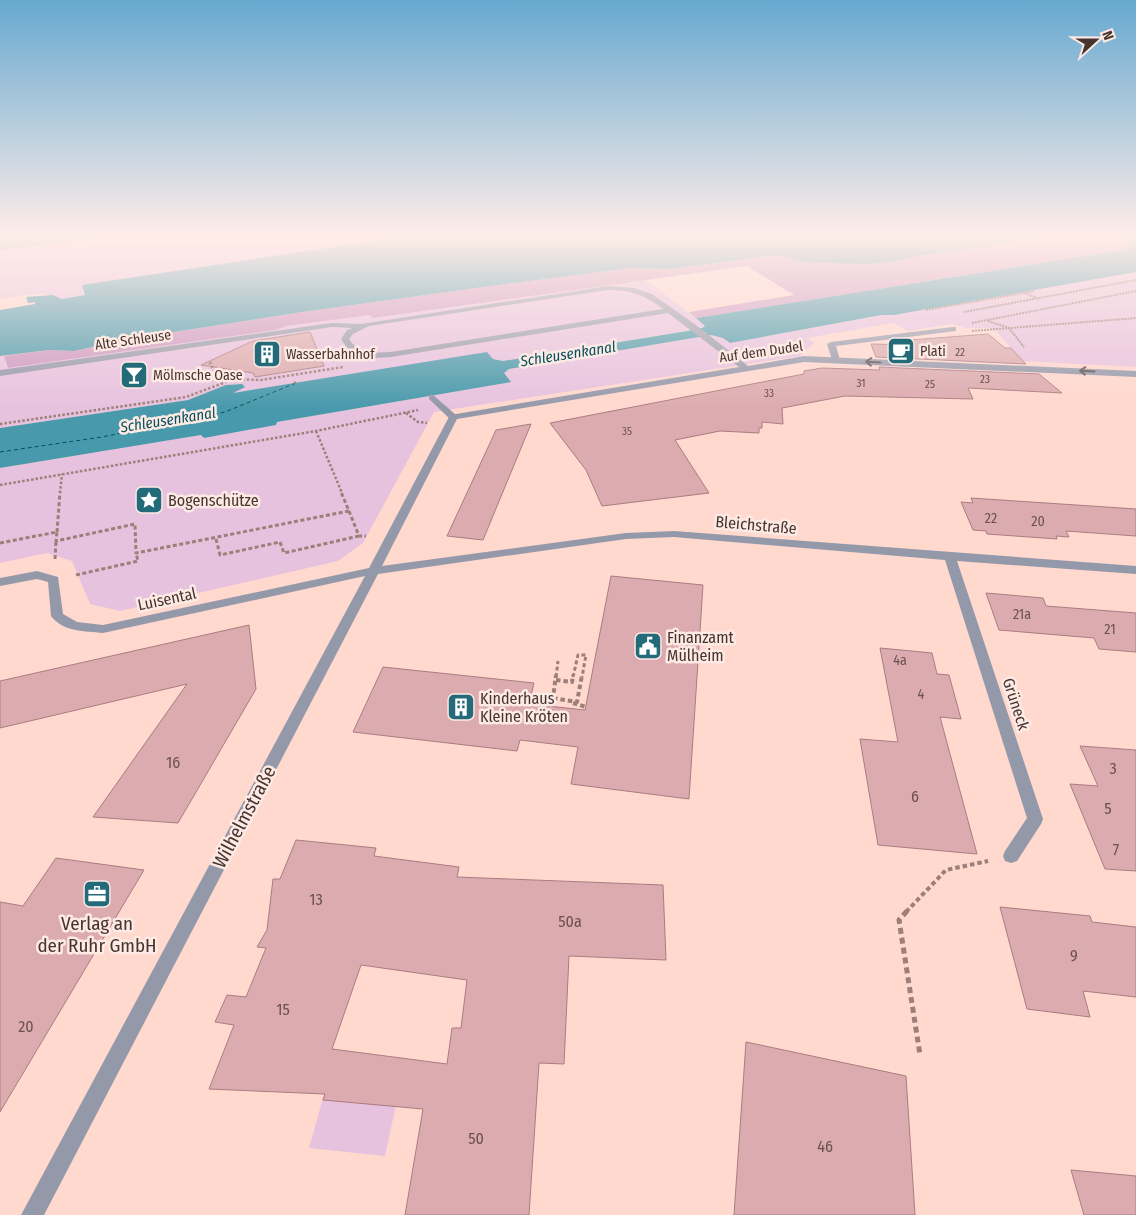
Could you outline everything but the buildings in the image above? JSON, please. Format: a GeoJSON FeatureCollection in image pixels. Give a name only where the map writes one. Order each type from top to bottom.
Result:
{"type":"FeatureCollection","features":[{"type":"Feature","properties":{"kind":"street","name":"Alte Schleuse"},"geometry":{"type":"LineString","coordinates":[[0,373],[332,325],[359,326],[555,296]]}},
{"type":"Feature","properties":{"kind":"street","name":"Alte Schleuse"},"geometry":{"type":"LineString","coordinates":[[648,296],[696,328],[744,368]]}},
{"type":"Feature","properties":{"kind":"street"},"geometry":{"type":"LineString","coordinates":[[359,326],[350,332],[345,339],[348,347],[368,355],[382,356],[671,310]]}},
{"type":"Feature","properties":{"kind":"street"},"geometry":{"type":"LineString","coordinates":[[836,360],[831,344],[953,329]]}},
{"type":"Feature","properties":{"kind":"street","name":"Auf dem Dudel"},"geometry":{"type":"LineString","coordinates":[[453,417],[804,359],[1136,374]]}},
{"type":"Feature","properties":{"kind":"street"},"geometry":{"type":"LineString","coordinates":[[432,397],[453,417]]}},
{"type":"Feature","properties":{"kind":"street","name":"Wilhelmstraße"},"geometry":{"type":"LineString","coordinates":[[32,1215],[374,571],[453,417]]}},
{"type":"Feature","properties":{"kind":"street","name":"Bleichstraße"},"geometry":{"type":"LineString","coordinates":[[374,571],[610,537],[666,534],[1136,570]]}},
{"type":"Feature","properties":{"kind":"street","name":"Grüneck"},"geometry":{"type":"LineString","coordinates":[[950,557],[1035,819],[1011,856]]}},
{"type":"Feature","properties":{"kind":"street","name":"Luisental"},"geometry":{"type":"LineString","coordinates":[[54,580],[57,616],[74,626],[103,629],[374,571]]}},
{"type":"Feature","properties":{"kind":"street"},"geometry":{"type":"LineString","coordinates":[[0,582],[38,575],[54,580]]}},
{"type":"Feature","properties":{"kind":"path"},"geometry":{"type":"LineString","coordinates":[[920,311],[1005,296]]}},
{"type":"Feature","properties":{"kind":"path"},"geometry":{"type":"LineString","coordinates":[[1032,296],[1037,298]]}},
{"type":"Feature","properties":{"kind":"path"},"geometry":{"type":"LineString","coordinates":[[957,313],[1050,296]]}},
{"type":"Feature","properties":{"kind":"path"},"geometry":{"type":"LineString","coordinates":[[953,329],[986,320],[1112,296]]}},
{"type":"Feature","properties":{"kind":"path"},"geometry":{"type":"LineString","coordinates":[[953,329],[975,331],[1135,318]]}},
{"type":"Feature","properties":{"kind":"path"},"geometry":{"type":"LineString","coordinates":[[986,320],[1009,328]]}},
{"type":"Feature","properties":{"kind":"path"},"geometry":{"type":"LineString","coordinates":[[0,424],[186,397],[234,379],[261,380],[339,369],[382,356]]}},
{"type":"Feature","properties":{"kind":"path"},"geometry":{"type":"LineString","coordinates":[[0,485],[316,431],[441,406]]}},
{"type":"Feature","properties":{"kind":"path"},"geometry":{"type":"LineString","coordinates":[[316,431],[359,536]]}},
{"type":"Feature","properties":{"kind":"path"},"geometry":{"type":"LineString","coordinates":[[54,580],[138,561],[135,524],[56,541],[62,474]]}},
{"type":"Feature","properties":{"kind":"path"},"geometry":{"type":"LineString","coordinates":[[136,553],[216,539],[349,511]]}},
{"type":"Feature","properties":{"kind":"path"},"geometry":{"type":"LineString","coordinates":[[0,543],[57,532]]}},
{"type":"Feature","properties":{"kind":"path"},"geometry":{"type":"LineString","coordinates":[[216,539],[220,555],[280,542],[284,553],[359,536],[390,537]]}},
{"type":"Feature","properties":{"kind":"path"},"geometry":{"type":"LineString","coordinates":[[554,698],[577,702],[586,655],[578,655],[572,682],[556,680]]}},
{"type":"Feature","properties":{"kind":"path"},"geometry":{"type":"LineString","coordinates":[[554,698],[558,661]]}},
{"type":"Feature","properties":{"kind":"path"},"geometry":{"type":"LineString","coordinates":[[554,698],[586,706]]}},
{"type":"Feature","properties":{"kind":"path"},"geometry":{"type":"LineString","coordinates":[[920,1055],[899,920],[946,870],[1011,856]]}},
{"type":"Feature","properties":{"kind":"shaded area"},"geometry":{"type":"Polygon","coordinates":[[[0,296],[20,296],[0,299],[0,296]]]}},
{"type":"Feature","properties":{"kind":"shaded area"},"geometry":{"type":"Polygon","coordinates":[[[54,296],[93,296],[63,299],[54,296]]]}},
{"type":"Feature","properties":{"kind":"shaded area"},"geometry":{"type":"Polygon","coordinates":[[[420,296],[533,296],[373,318],[370,315],[286,326],[276,330],[8,368],[4,356],[49,350],[74,351],[135,338],[420,296]]]}},
{"type":"Feature","properties":{"kind":"shaded area"},"geometry":{"type":"Polygon","coordinates":[[[533,296],[667,296],[705,325],[702,328],[503,361],[493,359],[231,393],[242,384],[232,384],[188,400],[0,428],[0,356],[4,356],[8,368],[276,330],[286,326],[370,315],[373,318],[533,296]]]}},
{"type":"Feature","properties":{"kind":"shaded area"},"geometry":{"type":"Polygon","coordinates":[[[790,296],[836,296],[696,318],[689,312],[790,296]]]}},
{"type":"Feature","properties":{"kind":"shaded area"},"geometry":{"type":"Polygon","coordinates":[[[1003,296],[1136,296],[1136,367],[1022,361],[997,332],[990,328],[966,328],[951,324],[908,331],[893,323],[807,338],[814,343],[800,356],[434,412],[363,543],[338,561],[120,611],[90,604],[72,561],[47,553],[0,563],[0,468],[201,435],[204,438],[275,425],[277,422],[510,382],[504,373],[509,369],[711,335],[723,338],[730,343],[881,315],[894,315],[1003,296]]]}},
{"type":"Feature","properties":{"kind":"shaded area"},"geometry":{"type":"Polygon","coordinates":[[[336,1052],[406,1058],[385,1156],[309,1148],[336,1052]]]}},
{"type":"Feature","properties":{"kind":"water"},"geometry":{"type":"Polygon","coordinates":[[[55,296],[62,299],[81,296],[420,296],[135,338],[74,351],[49,350],[0,356],[0,310],[35,304],[35,302],[28,303],[26,297],[55,296]]]}},
{"type":"Feature","properties":{"kind":"water","name":"Schleusenkanal"},"geometry":{"type":"Polygon","coordinates":[[[836,296],[1003,296],[894,315],[881,315],[730,343],[723,338],[711,335],[509,369],[504,373],[511,382],[277,422],[276,425],[204,438],[201,435],[0,468],[0,428],[188,400],[226,385],[242,384],[245,387],[233,393],[487,352],[493,359],[503,361],[687,331],[705,326],[696,318],[836,296]]]}},
{"type":"Feature","properties":{"kind":"ferry route"},"geometry":{"type":"LineString","coordinates":[[0,452],[102,437],[225,412],[296,383]]}},
{"type":"Feature","properties":{"kind":"place","name":"Plati"},"geometry":{"type":"Point","coordinates":[901,351]}},
{"type":"Feature","properties":{"kind":"place","name":"Wasserbahnhof"},"geometry":{"type":"Point","coordinates":[267,354]}},
{"type":"Feature","properties":{"kind":"place","name":"Mölmsche Oase"},"geometry":{"type":"Point","coordinates":[134,375]}},
{"type":"Feature","properties":{"kind":"place","name":"Bogenschütze"},"geometry":{"type":"Point","coordinates":[149,500]}},
{"type":"Feature","properties":{"kind":"place","name":"Finanzamt Mülheim"},"geometry":{"type":"Point","coordinates":[648,646]}},
{"type":"Feature","properties":{"kind":"place","name":"Kinderhaus Kleine Kröten"},"geometry":{"type":"Point","coordinates":[461,707]}},
{"type":"Feature","properties":{"kind":"place","name":"Verlag an der Ruhr GmbH"},"geometry":{"type":"Point","coordinates":[97,894]}}]}
